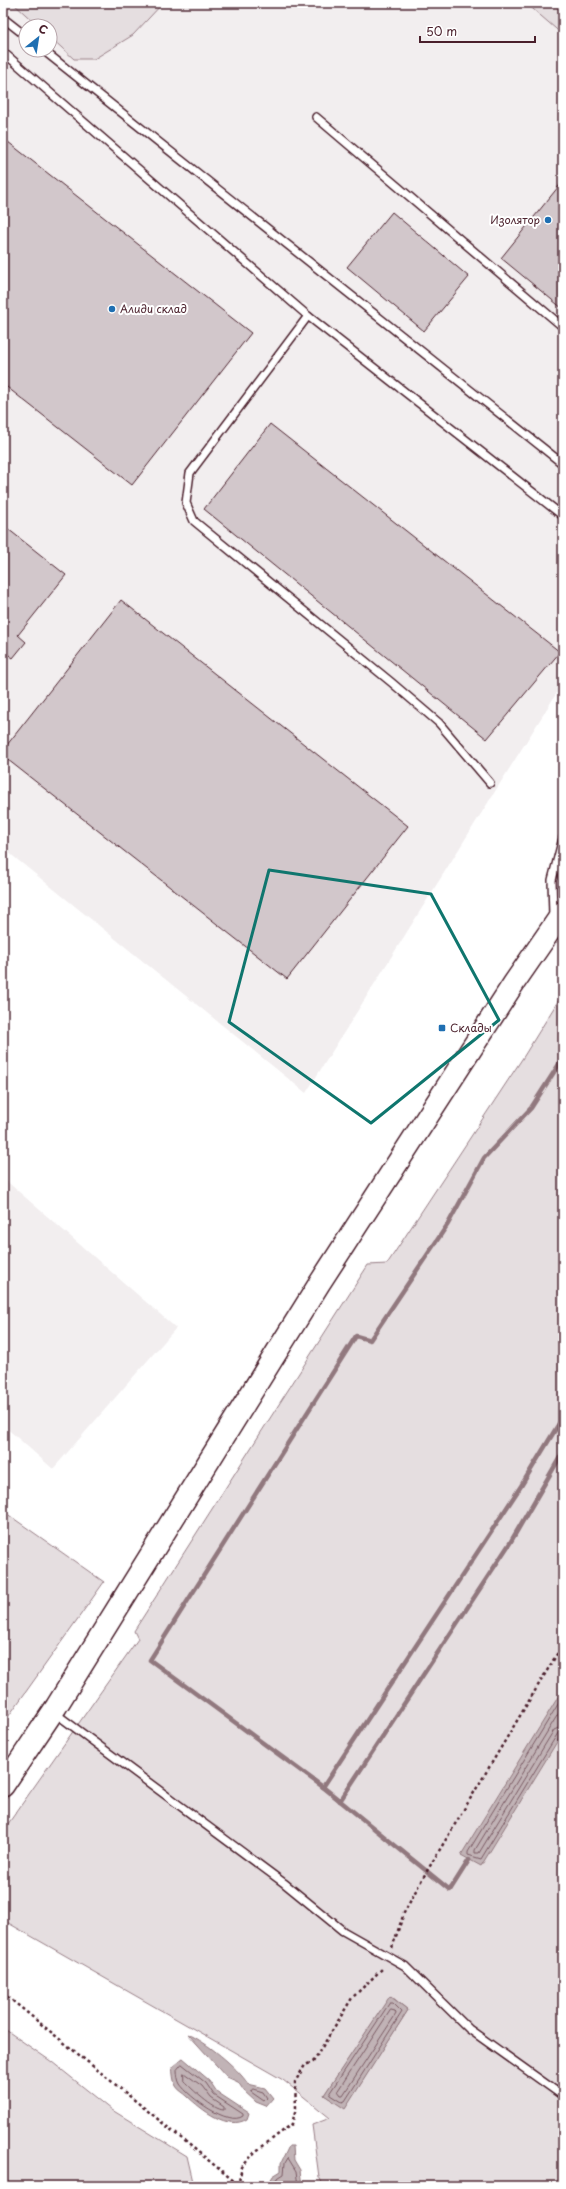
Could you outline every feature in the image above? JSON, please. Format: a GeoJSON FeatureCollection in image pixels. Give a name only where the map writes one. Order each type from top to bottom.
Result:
{"type":"FeatureCollection","features":[{"type":"Feature","properties":{"kind":"main road"},"geometry":{"type":"LineString","coordinates":[[3,1786],[53,1712],[319,1284],[514,983],[558,919]]}},
{"type":"Feature","properties":{"kind":"lane"},"geometry":{"type":"LineString","coordinates":[[3,18],[18,30]]}},
{"type":"Feature","properties":{"kind":"lane"},"geometry":{"type":"LineString","coordinates":[[3,52],[308,316],[563,516]]}},
{"type":"Feature","properties":{"kind":"lane"},"geometry":{"type":"LineString","coordinates":[[53,58],[563,464]]}},
{"type":"Feature","properties":{"kind":"lane"},"geometry":{"type":"LineString","coordinates":[[316,117],[563,327]]}},
{"type":"Feature","properties":{"kind":"lane"},"geometry":{"type":"LineString","coordinates":[[308,316],[190,473],[186,503],[194,521],[439,723],[490,783]]}},
{"type":"Feature","properties":{"kind":"lane"},"geometry":{"type":"LineString","coordinates":[[558,919],[552,880],[563,838]]}},
{"type":"Feature","properties":{"kind":"lane"},"geometry":{"type":"LineString","coordinates":[[53,1712],[284,1883],[342,1931],[405,1966],[469,2029],[563,2096]]}},
{"type":"Feature","properties":{"kind":"path"},"geometry":{"type":"LineString","coordinates":[[239,2186],[242,2167],[246,2162],[255,2152],[292,2124],[296,2108],[295,2082],[305,2065],[312,2062],[352,1998],[386,1964],[404,1913],[421,1881],[563,1644]]}},
{"type":"Feature","properties":{"kind":"path"},"geometry":{"type":"LineString","coordinates":[[3,1994],[239,2186]]}},
{"type":"Feature","properties":{"kind":"highlighted area"},"geometry":{"type":"Polygon","coordinates":[[[269,870],[431,894],[499,1020],[371,1123],[229,1022],[269,870]]]}},
{"type":"Feature","properties":{"kind":"shaded area"},"geometry":{"type":"Polygon","coordinates":[[[3,3],[563,3],[563,683],[306,1093],[3,848],[3,3]]]}},
{"type":"Feature","properties":{"kind":"shaded area"},"geometry":{"type":"Polygon","coordinates":[[[13,3],[163,3],[133,35],[94,59],[74,59],[58,44],[58,18],[29,18],[13,3]]]}},
{"type":"Feature","properties":{"kind":"shaded area"},"geometry":{"type":"Polygon","coordinates":[[[526,3],[563,3],[563,35],[526,3]]]}},
{"type":"Feature","properties":{"kind":"shaded area"},"geometry":{"type":"Polygon","coordinates":[[[563,993],[563,2186],[324,2186],[319,2177],[312,2125],[330,2118],[283,2080],[3,1920],[3,1831],[138,1639],[134,1631],[368,1265],[387,1264],[524,1056],[563,993]],[[391,1996],[324,2095],[345,2108],[408,2010],[391,1996]]]}},
{"type":"Feature","properties":{"kind":"shaded area"},"geometry":{"type":"Polygon","coordinates":[[[3,1178],[176,1328],[53,1469],[3,1425],[3,1178]]]}},
{"type":"Feature","properties":{"kind":"shaded area"},"geometry":{"type":"Polygon","coordinates":[[[3,1511],[104,1582],[3,1724],[3,1511]]]}},
{"type":"Feature","properties":{"kind":"shaded area"},"geometry":{"type":"Polygon","coordinates":[[[3,2028],[52,2062],[112,2110],[187,2156],[194,2186],[3,2186],[3,2028]]]}},
{"type":"Feature","properties":{"kind":"water"},"geometry":{"type":"Polygon","coordinates":[[[563,1689],[563,1732],[481,1866],[461,1855],[563,1689]]]}},
{"type":"Feature","properties":{"kind":"water"},"geometry":{"type":"Polygon","coordinates":[[[390,1996],[408,2010],[345,2109],[324,2095],[390,1996]]]}},
{"type":"Feature","properties":{"kind":"water"},"geometry":{"type":"Polygon","coordinates":[[[188,2034],[221,2056],[237,2070],[248,2084],[265,2088],[273,2098],[266,2106],[256,2102],[244,2091],[238,2082],[227,2077],[188,2034]]]}},
{"type":"Feature","properties":{"kind":"water"},"geometry":{"type":"Polygon","coordinates":[[[183,2058],[209,2080],[217,2092],[249,2113],[247,2119],[240,2122],[224,2121],[208,2113],[178,2089],[174,2082],[172,2067],[183,2058]]]}},
{"type":"Feature","properties":{"kind":"water"},"geometry":{"type":"Polygon","coordinates":[[[289,2146],[293,2146],[294,2160],[300,2170],[302,2186],[267,2186],[273,2176],[281,2171],[281,2163],[289,2146]]]}},
{"type":"Feature","properties":{"kind":"building","name":"Алиди склад"},"geometry":{"type":"Polygon","coordinates":[[[3,138],[251,333],[132,485],[3,384],[3,138]]]}},
{"type":"Feature","properties":{"kind":"building","name":"Изолятор"},"geometry":{"type":"Polygon","coordinates":[[[563,181],[563,309],[501,258],[563,181]]]}},
{"type":"Feature","properties":{"kind":"building"},"geometry":{"type":"Polygon","coordinates":[[[392,212],[469,277],[424,331],[347,267],[392,212]]]}},
{"type":"Feature","properties":{"kind":"building"},"geometry":{"type":"Polygon","coordinates":[[[270,424],[560,652],[487,739],[204,509],[270,424]]]}},
{"type":"Feature","properties":{"kind":"building"},"geometry":{"type":"Polygon","coordinates":[[[3,525],[66,575],[18,635],[26,642],[13,658],[3,651],[3,525]]]}},
{"type":"Feature","properties":{"kind":"building"},"geometry":{"type":"Polygon","coordinates":[[[121,600],[408,826],[287,979],[3,756],[3,750],[121,600]]]}},
{"type":"Feature","properties":{"kind":"waterway"},"geometry":{"type":"LineString","coordinates":[[469,1860],[450,1890],[323,1787],[150,1660],[356,1336],[370,1340],[448,1224],[484,1158],[531,1108],[563,1058]]}},
{"type":"Feature","properties":{"kind":"waterway"},"geometry":{"type":"LineString","coordinates":[[323,1787],[521,1486],[563,1417]]}},
{"type":"Feature","properties":{"kind":"waterway"},"geometry":{"type":"LineString","coordinates":[[340,1801],[510,1543],[563,1452]]}},
{"type":"Feature","properties":{"kind":"place","name":"Изолятор"},"geometry":{"type":"Point","coordinates":[548,220]}},
{"type":"Feature","properties":{"kind":"place","name":"Алиди склад"},"geometry":{"type":"Point","coordinates":[112,309]}},
{"type":"Feature","properties":{"kind":"place","name":"Склады"},"geometry":{"type":"Point","coordinates":[442,1028]}}]}
